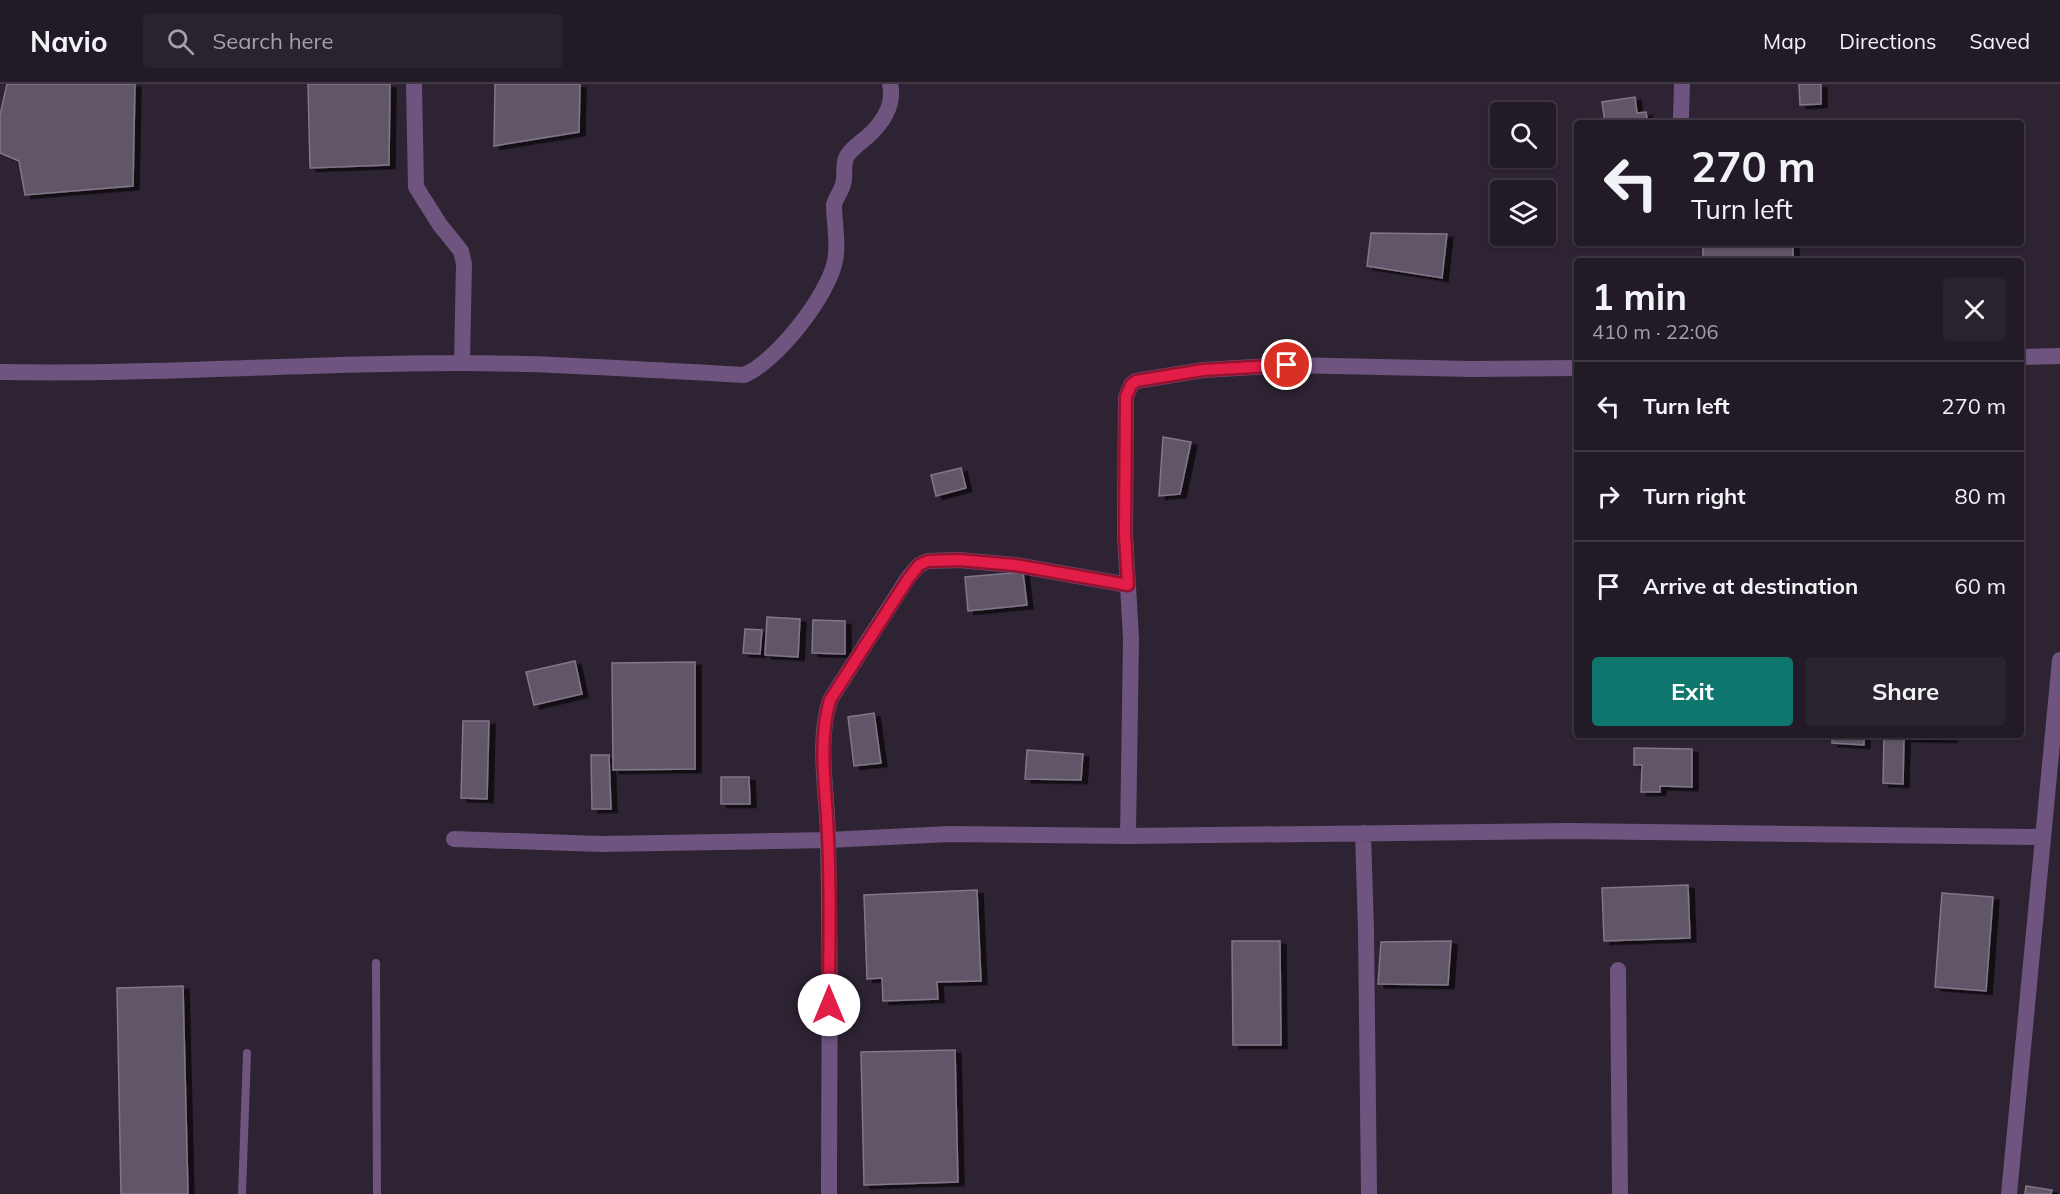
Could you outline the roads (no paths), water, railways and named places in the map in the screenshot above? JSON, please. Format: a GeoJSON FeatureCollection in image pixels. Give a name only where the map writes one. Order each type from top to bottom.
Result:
{"type":"FeatureCollection","features":[{"type":"Feature","properties":{"kind":"street"},"geometry":{"type":"LineString","coordinates":[[414,84],[416,188],[440,225],[461,251],[464,264],[462,363]]}},
{"type":"Feature","properties":{"kind":"street"},"geometry":{"type":"LineString","coordinates":[[0,372],[61,373],[462,363],[744,375],[756,370],[773,356],[812,308],[827,282],[836,262],[834,206],[835,198],[843,184],[845,160],[851,150],[874,131],[886,113],[892,95],[890,84]]}},
{"type":"Feature","properties":{"kind":"street"},"geometry":{"type":"LineString","coordinates":[[1682,84],[1682,117]]}},
{"type":"Feature","properties":{"kind":"street"},"geometry":{"type":"LineString","coordinates":[[2024,357],[2060,356]]}},
{"type":"Feature","properties":{"kind":"street"},"geometry":{"type":"LineString","coordinates":[[1128,836],[1131,639],[1125,534],[1126,397],[1131,385],[1136,381],[1203,370],[1287,365],[1472,369],[1574,368]]}},
{"type":"Feature","properties":{"kind":"street"},"geometry":{"type":"LineString","coordinates":[[829,1194],[828,840],[824,752],[825,715],[830,700],[908,579],[919,565],[928,561],[992,563],[1128,585]]}},
{"type":"Feature","properties":{"kind":"street"},"geometry":{"type":"LineString","coordinates":[[2009,1194],[2060,660]]}},
{"type":"Feature","properties":{"kind":"street"},"geometry":{"type":"LineString","coordinates":[[454,839],[601,844],[828,840],[950,834],[1128,836],[1570,831],[2043,837]]}},
{"type":"Feature","properties":{"kind":"street"},"geometry":{"type":"LineString","coordinates":[[1363,833],[1369,1194]]}},
{"type":"Feature","properties":{"kind":"street"},"geometry":{"type":"LineString","coordinates":[[1618,969],[1620,1194]]}},
{"type":"Feature","properties":{"kind":"lane"},"geometry":{"type":"LineString","coordinates":[[376,963],[377,1194]]}},
{"type":"Feature","properties":{"kind":"lane"},"geometry":{"type":"LineString","coordinates":[[242,1194],[247,1053]]}}]}
